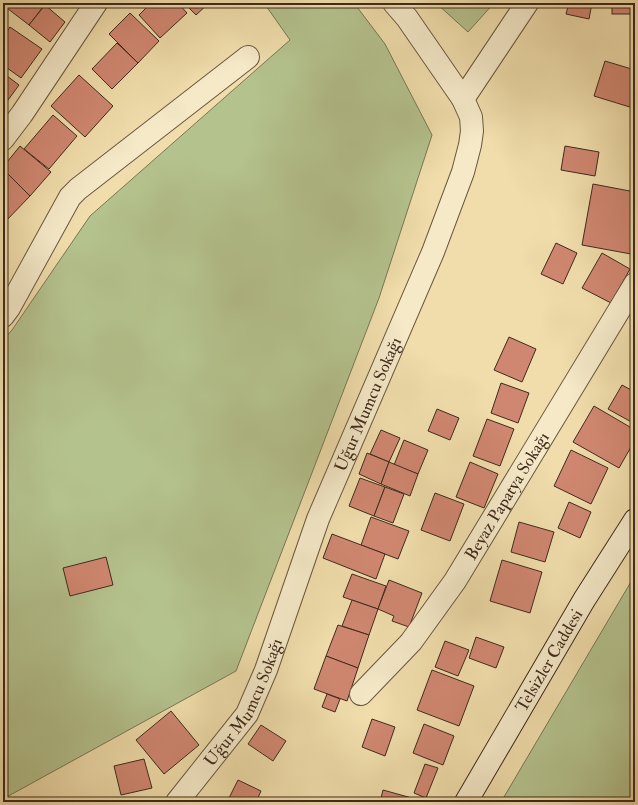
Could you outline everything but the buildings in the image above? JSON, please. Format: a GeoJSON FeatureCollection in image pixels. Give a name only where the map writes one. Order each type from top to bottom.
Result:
{"type":"FeatureCollection","features":[{"type":"Feature","properties":{"kind":"street"},"geometry":{"type":"LineString","coordinates":[[3,139],[22,114],[96,3]]}},
{"type":"Feature","properties":{"kind":"street","name":"Uğur Mumcu Sokağı"},"geometry":{"type":"LineString","coordinates":[[177,802],[247,714],[266,670],[318,519],[433,252],[463,172],[472,131],[471,118],[463,99],[407,18],[394,3]]}},
{"type":"Feature","properties":{"kind":"street"},"geometry":{"type":"LineString","coordinates":[[463,99],[527,3]]}},
{"type":"Feature","properties":{"kind":"street"},"geometry":{"type":"LineString","coordinates":[[3,316],[9,308],[70,196],[248,57]]}},
{"type":"Feature","properties":{"kind":"street","name":"Beyaz Papatya Sokağı"},"geometry":{"type":"LineString","coordinates":[[361,694],[411,642],[455,581],[635,284]]}},
{"type":"Feature","properties":{"kind":"street","name":"Telsizler Caddesi"},"geometry":{"type":"LineString","coordinates":[[466,802],[584,600],[635,520]]}},
{"type":"Feature","properties":{"kind":"green space"},"geometry":{"type":"Polygon","coordinates":[[[264,3],[354,3],[385,44],[432,135],[379,298],[236,671],[3,799],[3,340],[12,330],[90,216],[290,40],[264,3]]]}},
{"type":"Feature","properties":{"kind":"green space"},"geometry":{"type":"Polygon","coordinates":[[[436,3],[494,3],[468,32],[436,3]]]}},
{"type":"Feature","properties":{"kind":"green space"},"geometry":{"type":"Polygon","coordinates":[[[635,575],[635,802],[501,802],[635,575]]]}}]}
